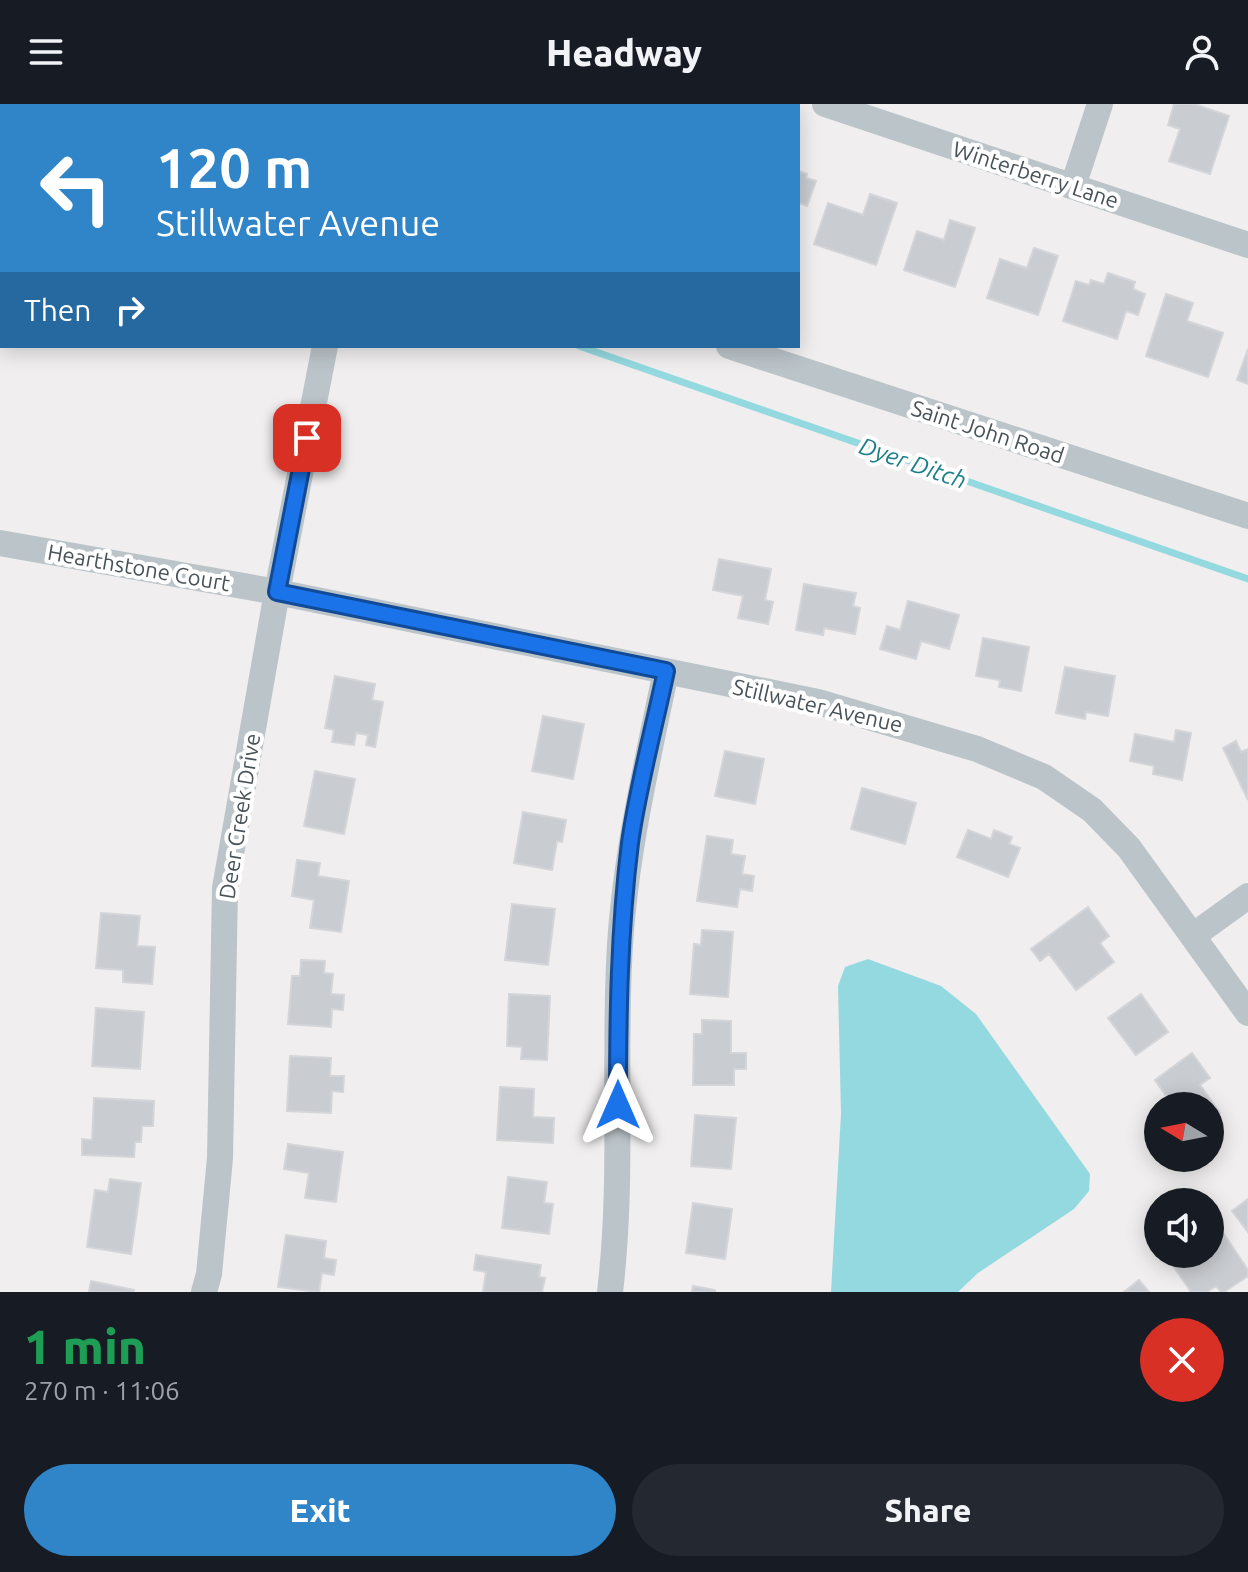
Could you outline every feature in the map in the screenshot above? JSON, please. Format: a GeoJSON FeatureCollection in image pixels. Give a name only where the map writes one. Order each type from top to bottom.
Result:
{"type":"FeatureCollection","features":[{"type":"Feature","properties":{"kind":"street","name":"Winterberry Lane"},"geometry":{"type":"LineString","coordinates":[[825,104],[1248,245]]}},
{"type":"Feature","properties":{"kind":"street"},"geometry":{"type":"LineString","coordinates":[[1073,186],[1100,104]]}},
{"type":"Feature","properties":{"kind":"street","name":"Deer Creek Drive"},"geometry":{"type":"LineString","coordinates":[[204,1292],[209,1274],[220,1158],[225,888],[277,592],[325,348]]}},
{"type":"Feature","properties":{"kind":"street","name":"Saint John Road"},"geometry":{"type":"LineString","coordinates":[[735,348],[1248,516]]}},
{"type":"Feature","properties":{"kind":"street","name":"Hearthstone Court"},"geometry":{"type":"LineString","coordinates":[[0,543],[277,592]]}},
{"type":"Feature","properties":{"kind":"street","name":"Stillwater Avenue"},"geometry":{"type":"LineString","coordinates":[[277,592],[818,702],[977,749],[1044,777],[1092,810],[1129,848],[1248,1013]]}},
{"type":"Feature","properties":{"kind":"street"},"geometry":{"type":"LineString","coordinates":[[610,1292],[616,1231],[619,964],[624,897],[631,839],[666,671]]}},
{"type":"Feature","properties":{"kind":"street"},"geometry":{"type":"LineString","coordinates":[[1194,935],[1248,896]]}},
{"type":"Feature","properties":{"kind":"water"},"geometry":{"type":"Polygon","coordinates":[[[868,959],[941,986],[976,1014],[1090,1174],[1089,1191],[1074,1209],[978,1273],[958,1292],[831,1292],[841,1114],[838,986],[845,967],[868,959]]]}},
{"type":"Feature","properties":{"kind":"building"},"geometry":{"type":"Polygon","coordinates":[[[1174,104],[1194,104],[1229,116],[1210,174],[1169,161],[1180,129],[1168,125],[1174,104]]]}},
{"type":"Feature","properties":{"kind":"building"},"geometry":{"type":"Polygon","coordinates":[[[800,172],[807,174],[806,178],[816,181],[807,206],[800,203],[800,172]]]}},
{"type":"Feature","properties":{"kind":"building"},"geometry":{"type":"Polygon","coordinates":[[[870,194],[897,203],[876,265],[814,244],[828,203],[863,215],[870,194]]]}},
{"type":"Feature","properties":{"kind":"building"},"geometry":{"type":"Polygon","coordinates":[[[950,220],[975,228],[955,287],[904,270],[917,231],[944,240],[950,220]]]}},
{"type":"Feature","properties":{"kind":"building"},"geometry":{"type":"Polygon","coordinates":[[[1034,248],[1058,256],[1038,315],[987,298],[1000,259],[1027,268],[1034,248]]]}},
{"type":"Feature","properties":{"kind":"building"},"geometry":{"type":"Polygon","coordinates":[[[1108,273],[1135,282],[1133,289],[1145,294],[1138,315],[1126,311],[1117,339],[1063,321],[1076,281],[1089,285],[1091,280],[1104,284],[1108,273]]]}},
{"type":"Feature","properties":{"kind":"building"},"geometry":{"type":"Polygon","coordinates":[[[1166,294],[1193,303],[1187,321],[1223,333],[1208,377],[1146,356],[1166,294]]]}},
{"type":"Feature","properties":{"kind":"building"},"geometry":{"type":"Polygon","coordinates":[[[1248,349],[1248,384],[1237,380],[1248,349]]]}},
{"type":"Feature","properties":{"kind":"building"},"geometry":{"type":"Polygon","coordinates":[[[719,559],[771,569],[765,600],[773,602],[768,624],[738,618],[743,596],[713,590],[719,559]]]}},
{"type":"Feature","properties":{"kind":"building"},"geometry":{"type":"Polygon","coordinates":[[[804,584],[856,593],[853,606],[860,608],[855,634],[824,628],[823,635],[796,630],[804,584]]]}},
{"type":"Feature","properties":{"kind":"building"},"geometry":{"type":"Polygon","coordinates":[[[908,601],[959,615],[949,649],[921,641],[916,659],[880,649],[887,626],[900,630],[908,601]]]}},
{"type":"Feature","properties":{"kind":"building"},"geometry":{"type":"Polygon","coordinates":[[[983,638],[1029,647],[1021,691],[999,687],[1000,680],[976,676],[983,638]]]}},
{"type":"Feature","properties":{"kind":"building"},"geometry":{"type":"Polygon","coordinates":[[[1065,667],[1115,676],[1108,716],[1086,712],[1085,719],[1056,713],[1065,667]]]}},
{"type":"Feature","properties":{"kind":"building"},"geometry":{"type":"Polygon","coordinates":[[[335,676],[375,684],[372,700],[383,702],[375,747],[366,745],[368,735],[356,733],[354,745],[332,742],[334,730],[325,728],[335,676]]]}},
{"type":"Feature","properties":{"kind":"building"},"geometry":{"type":"Polygon","coordinates":[[[543,716],[584,724],[573,779],[532,771],[543,716]]]}},
{"type":"Feature","properties":{"kind":"building"},"geometry":{"type":"Polygon","coordinates":[[[1176,730],[1191,733],[1182,780],[1153,774],[1154,766],[1130,761],[1135,734],[1174,742],[1176,730]]]}},
{"type":"Feature","properties":{"kind":"building"},"geometry":{"type":"Polygon","coordinates":[[[1236,741],[1241,752],[1248,749],[1248,800],[1223,748],[1236,741]]]}},
{"type":"Feature","properties":{"kind":"building"},"geometry":{"type":"Polygon","coordinates":[[[725,751],[764,759],[755,804],[715,796],[725,751]]]}},
{"type":"Feature","properties":{"kind":"building"},"geometry":{"type":"Polygon","coordinates":[[[315,771],[355,779],[344,834],[304,826],[315,771]]]}},
{"type":"Feature","properties":{"kind":"building"},"geometry":{"type":"Polygon","coordinates":[[[862,788],[916,803],[905,844],[851,829],[862,788]]]}},
{"type":"Feature","properties":{"kind":"building"},"geometry":{"type":"Polygon","coordinates":[[[523,812],[566,820],[562,842],[557,841],[552,870],[514,863],[523,812]]]}},
{"type":"Feature","properties":{"kind":"building"},"geometry":{"type":"Polygon","coordinates":[[[968,830],[991,839],[994,830],[1012,837],[1009,844],[1020,848],[1008,877],[957,857],[968,830]]]}},
{"type":"Feature","properties":{"kind":"building"},"geometry":{"type":"Polygon","coordinates":[[[707,836],[733,840],[731,854],[745,856],[742,874],[754,876],[752,891],[740,889],[737,907],[697,901],[707,836]]]}},
{"type":"Feature","properties":{"kind":"building"},"geometry":{"type":"Polygon","coordinates":[[[297,860],[320,863],[318,876],[349,881],[341,932],[310,928],[314,900],[292,896],[297,860]]]}},
{"type":"Feature","properties":{"kind":"building"},"geometry":{"type":"Polygon","coordinates":[[[512,904],[555,909],[548,965],[505,960],[512,904]]]}},
{"type":"Feature","properties":{"kind":"building"},"geometry":{"type":"Polygon","coordinates":[[[1088,907],[1109,936],[1100,943],[1114,962],[1076,990],[1049,954],[1040,961],[1031,949],[1088,907]]]}},
{"type":"Feature","properties":{"kind":"building"},"geometry":{"type":"Polygon","coordinates":[[[101,913],[140,916],[137,946],[155,947],[152,984],[123,982],[123,970],[96,968],[101,913]]]}},
{"type":"Feature","properties":{"kind":"building"},"geometry":{"type":"Polygon","coordinates":[[[702,930],[733,932],[728,997],[690,994],[694,944],[701,945],[702,930]]]}},
{"type":"Feature","properties":{"kind":"building"},"geometry":{"type":"Polygon","coordinates":[[[301,960],[325,961],[324,973],[333,974],[331,994],[344,995],[343,1010],[332,1009],[331,1027],[288,1024],[292,976],[300,976],[301,960]]]}},
{"type":"Feature","properties":{"kind":"building"},"geometry":{"type":"Polygon","coordinates":[[[509,994],[550,996],[547,1060],[521,1059],[522,1047],[507,1046],[509,994]]]}},
{"type":"Feature","properties":{"kind":"building"},"geometry":{"type":"Polygon","coordinates":[[[1141,994],[1168,1032],[1136,1055],[1108,1018],[1141,994]]]}},
{"type":"Feature","properties":{"kind":"building"},"geometry":{"type":"Polygon","coordinates":[[[96,1008],[144,1012],[140,1069],[92,1066],[96,1008]]]}},
{"type":"Feature","properties":{"kind":"building"},"geometry":{"type":"Polygon","coordinates":[[[702,1020],[731,1021],[731,1053],[746,1053],[746,1069],[734,1069],[734,1085],[693,1085],[694,1034],[702,1034],[702,1020]]]}},
{"type":"Feature","properties":{"kind":"building"},"geometry":{"type":"Polygon","coordinates":[[[1192,1053],[1210,1078],[1200,1085],[1205,1092],[1163,1092],[1155,1080],[1192,1053]]]}},
{"type":"Feature","properties":{"kind":"building"},"geometry":{"type":"Polygon","coordinates":[[[290,1056],[331,1058],[330,1076],[344,1076],[343,1092],[332,1091],[331,1113],[287,1111],[290,1056]]]}},
{"type":"Feature","properties":{"kind":"building"},"geometry":{"type":"Polygon","coordinates":[[[500,1087],[534,1089],[533,1117],[554,1118],[553,1143],[497,1140],[500,1087]]]}},
{"type":"Feature","properties":{"kind":"building"},"geometry":{"type":"Polygon","coordinates":[[[94,1098],[154,1101],[153,1126],[142,1126],[141,1142],[135,1142],[134,1157],[82,1155],[82,1139],[92,1140],[94,1098]]]}},
{"type":"Feature","properties":{"kind":"building"},"geometry":{"type":"Polygon","coordinates":[[[695,1115],[736,1118],[731,1169],[691,1166],[695,1115]]]}},
{"type":"Feature","properties":{"kind":"building"},"geometry":{"type":"Polygon","coordinates":[[[288,1144],[343,1152],[336,1202],[305,1198],[309,1173],[284,1169],[288,1144]]]}},
{"type":"Feature","properties":{"kind":"building"},"geometry":{"type":"Polygon","coordinates":[[[508,1177],[547,1182],[544,1203],[553,1204],[549,1234],[502,1228],[508,1177]]]}},
{"type":"Feature","properties":{"kind":"building"},"geometry":{"type":"Polygon","coordinates":[[[110,1179],[141,1183],[131,1254],[87,1247],[95,1190],[108,1192],[110,1179]]]}},
{"type":"Feature","properties":{"kind":"building"},"geometry":{"type":"Polygon","coordinates":[[[1248,1199],[1248,1232],[1232,1211],[1248,1199]]]}},
{"type":"Feature","properties":{"kind":"building"},"geometry":{"type":"Polygon","coordinates":[[[693,1203],[732,1209],[725,1259],[686,1253],[693,1203]]]}},
{"type":"Feature","properties":{"kind":"building"},"geometry":{"type":"Polygon","coordinates":[[[1224,1234],[1248,1270],[1248,1276],[1224,1292],[1216,1286],[1207,1292],[1191,1292],[1174,1268],[1224,1268],[1224,1234]]]}},
{"type":"Feature","properties":{"kind":"building"},"geometry":{"type":"Polygon","coordinates":[[[286,1235],[326,1241],[324,1258],[336,1260],[334,1275],[322,1273],[319,1292],[278,1287],[286,1235]]]}},
{"type":"Feature","properties":{"kind":"building"},"geometry":{"type":"Polygon","coordinates":[[[476,1255],[541,1265],[539,1277],[545,1278],[542,1292],[483,1292],[486,1272],[474,1270],[476,1255]]]}},
{"type":"Feature","properties":{"kind":"building"},"geometry":{"type":"Polygon","coordinates":[[[1139,1280],[1149,1292],[1124,1292],[1139,1280]]]}},
{"type":"Feature","properties":{"kind":"building"},"geometry":{"type":"Polygon","coordinates":[[[91,1281],[134,1290],[89,1292],[91,1281]]]}},
{"type":"Feature","properties":{"kind":"building"},"geometry":{"type":"Polygon","coordinates":[[[693,1286],[715,1290],[715,1292],[692,1292],[693,1286]]]}},
{"type":"Feature","properties":{"kind":"waterway","name":"Dyer Ditch"},"geometry":{"type":"LineString","coordinates":[[585,348],[1248,579]]}},
{"type":"Feature","properties":{"kind":"route"},"geometry":{"type":"LineString","coordinates":[[307,438],[277,592],[666,671],[631,839],[624,897],[619,964],[618,1105]]}}]}
